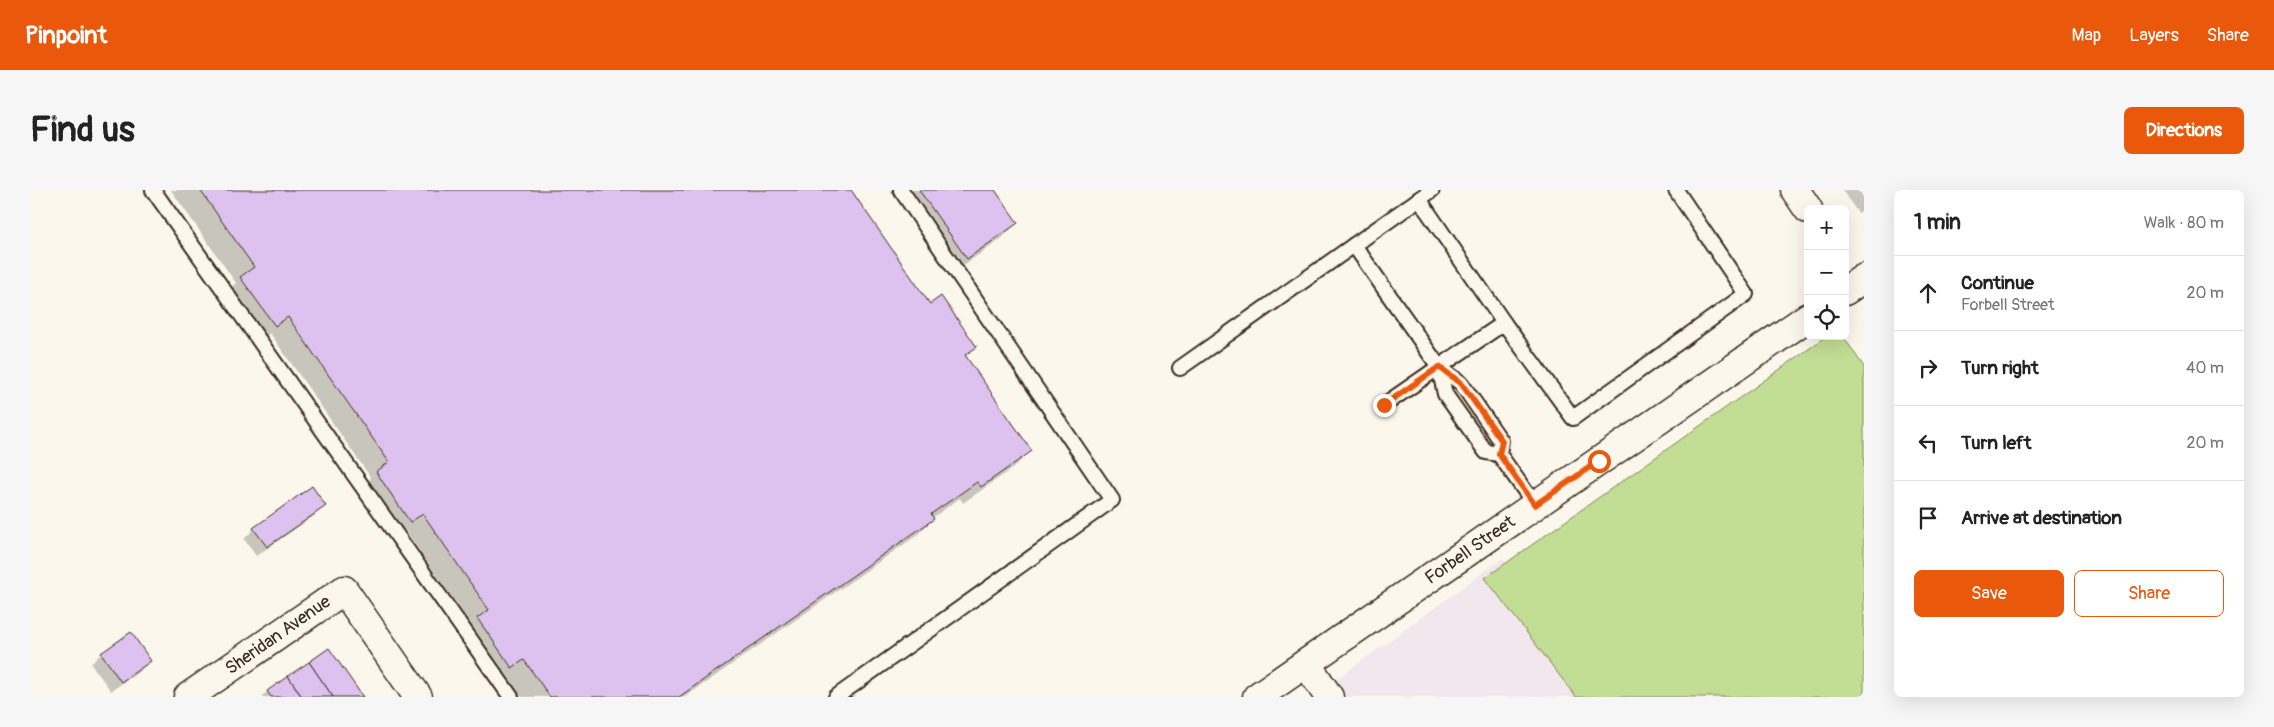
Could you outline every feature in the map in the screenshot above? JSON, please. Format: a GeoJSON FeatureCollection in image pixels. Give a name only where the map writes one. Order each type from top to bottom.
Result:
{"type":"FeatureCollection","features":[{"type":"Feature","properties":{"kind":"street"},"geometry":{"type":"LineString","coordinates":[[1795,190],[1805,205]]}},
{"type":"Feature","properties":{"kind":"street","name":"Forbell Street"},"geometry":{"type":"LineString","coordinates":[[1257,697],[1804,320]]}},
{"type":"Feature","properties":{"kind":"street","name":"Sheridan Avenue"},"geometry":{"type":"LineString","coordinates":[[188,697],[344,590],[418,697]]}},
{"type":"Feature","properties":{"kind":"street"},"geometry":{"type":"LineString","coordinates":[[1306,663],[1329,697]]}},
{"type":"Feature","properties":{"kind":"lane"},"geometry":{"type":"LineString","coordinates":[[152,190],[511,697]]}},
{"type":"Feature","properties":{"kind":"lane"},"geometry":{"type":"LineString","coordinates":[[836,697],[1112,500],[901,190]]}},
{"type":"Feature","properties":{"kind":"lane"},"geometry":{"type":"LineString","coordinates":[[1180,368],[1432,190]]}},
{"type":"Feature","properties":{"kind":"lane"},"geometry":{"type":"LineString","coordinates":[[1419,199],[1573,418],[1746,294],[1676,190]]}},
{"type":"Feature","properties":{"kind":"lane"},"geometry":{"type":"LineString","coordinates":[[1354,245],[1439,367],[1461,383],[1502,441],[1499,454]]}},
{"type":"Feature","properties":{"kind":"lane"},"geometry":{"type":"LineString","coordinates":[[1384,405],[1504,322]]}},
{"type":"Feature","properties":{"kind":"lane"},"geometry":{"type":"LineString","coordinates":[[1439,367],[1446,394],[1486,452],[1499,454],[1535,505]]}},
{"type":"Feature","properties":{"kind":"shaded area"},"geometry":{"type":"Polygon","coordinates":[[[1503,558],[1598,697],[1312,697],[1503,558]]]}},
{"type":"Feature","properties":{"kind":"green space"},"geometry":{"type":"Polygon","coordinates":[[[1821,340],[1846,340],[1864,367],[1864,697],[1576,697],[1485,578],[1821,340]]]}},
{"type":"Feature","properties":{"kind":"building"},"geometry":{"type":"Polygon","coordinates":[[[200,190],[851,190],[930,304],[941,296],[977,347],[965,355],[1032,451],[981,487],[977,482],[931,514],[934,519],[679,697],[550,697],[524,660],[512,668],[477,618],[489,610],[423,514],[410,522],[376,472],[389,462],[288,317],[275,326],[240,277],[254,267],[200,190]]]}},
{"type":"Feature","properties":{"kind":"building"},"geometry":{"type":"Polygon","coordinates":[[[919,190],[995,190],[1018,223],[967,259],[919,190]]]}},
{"type":"Feature","properties":{"kind":"building"},"geometry":{"type":"Polygon","coordinates":[[[312,486],[326,506],[267,547],[253,528],[312,486]]]}},
{"type":"Feature","properties":{"kind":"building"},"geometry":{"type":"Polygon","coordinates":[[[131,632],[151,661],[121,682],[101,653],[131,632]]]}},
{"type":"Feature","properties":{"kind":"building"},"geometry":{"type":"Polygon","coordinates":[[[329,648],[363,697],[333,697],[309,662],[329,648]]]}},
{"type":"Feature","properties":{"kind":"building"},"geometry":{"type":"Polygon","coordinates":[[[309,662],[333,697],[302,697],[288,676],[309,662]]]}},
{"type":"Feature","properties":{"kind":"building"},"geometry":{"type":"Polygon","coordinates":[[[288,676],[302,697],[271,697],[267,691],[288,676]]]}},
{"type":"Feature","properties":{"kind":"route"},"geometry":{"type":"LineString","coordinates":[[1384,405],[1439,367],[1461,383],[1502,441],[1499,454],[1535,505],[1599,461]]}}]}
